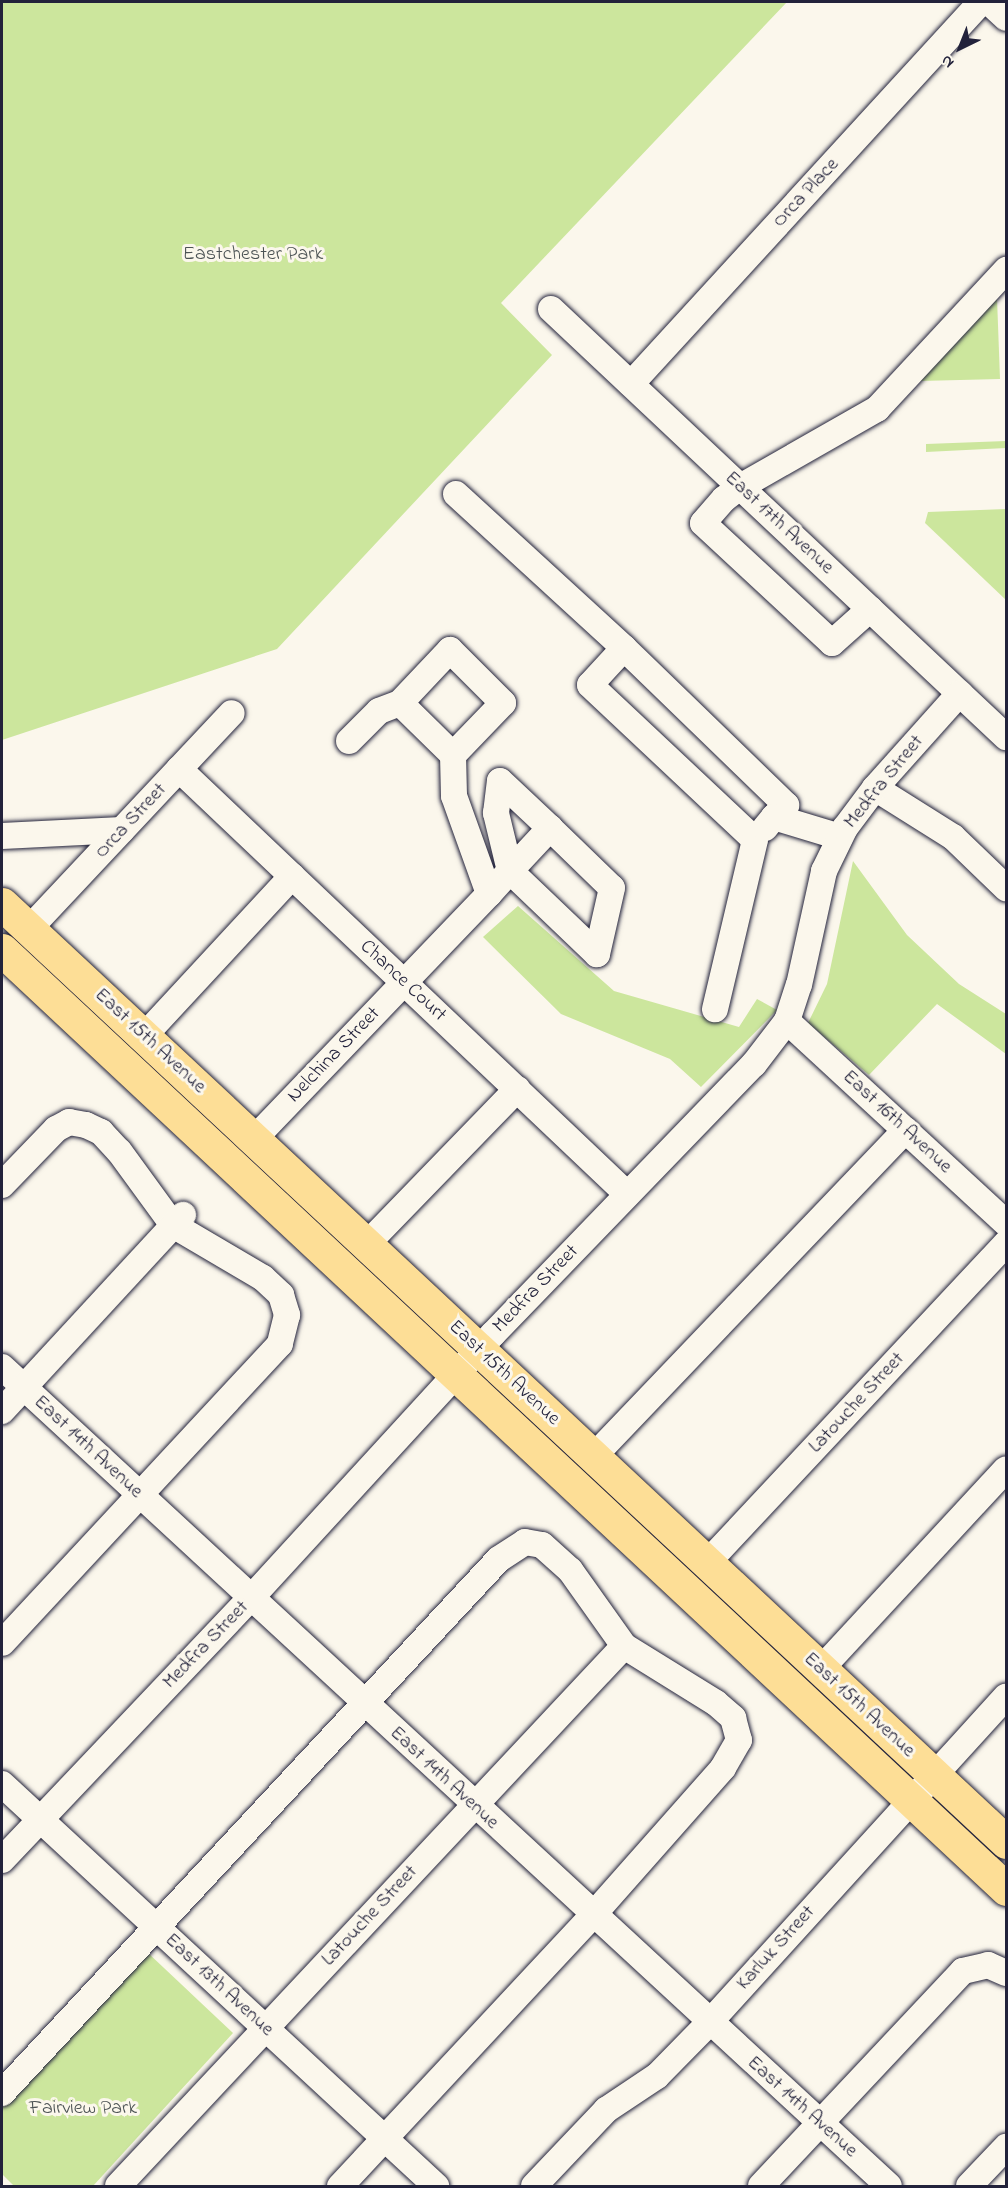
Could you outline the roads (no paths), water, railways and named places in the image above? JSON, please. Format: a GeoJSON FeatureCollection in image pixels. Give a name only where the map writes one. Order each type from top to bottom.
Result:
{"type":"FeatureCollection","features":[{"type":"Feature","properties":{"kind":"main road","name":"East 15th Avenue"},"geometry":{"type":"LineString","coordinates":[[2,904],[1006,1842]]}},
{"type":"Feature","properties":{"kind":"main road","name":"East 15th Avenue"},"geometry":{"type":"LineString","coordinates":[[2,950],[1006,1889]]}},
{"type":"Feature","properties":{"kind":"street","name":"Orca Place"},"geometry":{"type":"LineString","coordinates":[[631,384],[981,2]]}},
{"type":"Feature","properties":{"kind":"street"},"geometry":{"type":"LineString","coordinates":[[989,2],[1006,18]]}},
{"type":"Feature","properties":{"kind":"street"},"geometry":{"type":"LineString","coordinates":[[870,609],[832,643],[703,523],[724,499],[740,487],[877,409],[1006,270]]}},
{"type":"Feature","properties":{"kind":"street","name":"East 17th Avenue"},"geometry":{"type":"LineString","coordinates":[[551,309],[1006,737]]}},
{"type":"Feature","properties":{"kind":"street"},"geometry":{"type":"LineString","coordinates":[[456,494],[624,648],[786,805],[755,840],[715,1009]]}},
{"type":"Feature","properties":{"kind":"street"},"geometry":{"type":"LineString","coordinates":[[624,648],[590,685],[755,840]]}},
{"type":"Feature","properties":{"kind":"street"},"geometry":{"type":"LineString","coordinates":[[349,741],[379,711],[400,703],[450,650],[503,703],[453,755]]}},
{"type":"Feature","properties":{"kind":"street","name":"Medfra Street"},"geometry":{"type":"LineString","coordinates":[[2,1860],[251,1598],[479,1349],[754,1064],[787,1021],[799,984],[818,892],[840,837],[875,788],[960,693]]}},
{"type":"Feature","properties":{"kind":"street"},"geometry":{"type":"LineString","coordinates":[[400,703],[453,755],[454,796],[489,894]]}},
{"type":"Feature","properties":{"kind":"street","name":"Orca Street"},"geometry":{"type":"LineString","coordinates":[[29,929],[232,713]]}},
{"type":"Feature","properties":{"kind":"street","name":"Chance Court"},"geometry":{"type":"LineString","coordinates":[[179,769],[627,1194]]}},
{"type":"Feature","properties":{"kind":"street"},"geometry":{"type":"LineString","coordinates":[[500,781],[550,828],[612,888],[597,954],[510,871],[495,813],[500,781]]}},
{"type":"Feature","properties":{"kind":"street"},"geometry":{"type":"LineString","coordinates":[[875,788],[953,837],[1006,888]]}},
{"type":"Feature","properties":{"kind":"street"},"geometry":{"type":"LineString","coordinates":[[774,817],[840,837]]}},
{"type":"Feature","properties":{"kind":"street","name":"Nelchina Street"},"geometry":{"type":"LineString","coordinates":[[255,1138],[550,828]]}},
{"type":"Feature","properties":{"kind":"street"},"geometry":{"type":"LineString","coordinates":[[2,836],[122,830]]}},
{"type":"Feature","properties":{"kind":"street"},"geometry":{"type":"LineString","coordinates":[[144,1036],[292,876]]}},
{"type":"Feature","properties":{"kind":"street","name":"East 16th Avenue"},"geometry":{"type":"LineString","coordinates":[[787,1021],[1006,1223]]}},
{"type":"Feature","properties":{"kind":"street"},"geometry":{"type":"LineString","coordinates":[[367,1244],[517,1089]]}},
{"type":"Feature","properties":{"kind":"street"},"geometry":{"type":"LineString","coordinates":[[2,1185],[56,1130],[69,1122],[86,1125],[101,1132],[178,1220],[263,1278],[281,1295],[287,1315],[285,1333],[280,1344],[139,1494],[81,1562],[2,1643]]}},
{"type":"Feature","properties":{"kind":"street"},"geometry":{"type":"LineString","coordinates":[[594,1456],[906,1130]]}},
{"type":"Feature","properties":{"kind":"street"},"geometry":{"type":"LineString","coordinates":[[2,1411],[178,1220]]}},
{"type":"Feature","properties":{"kind":"street","name":"Latouche Street"},"geometry":{"type":"LineString","coordinates":[[708,1562],[1006,1244]]}},
{"type":"Feature","properties":{"kind":"street","name":"East 14th Avenue"},"geometry":{"type":"LineString","coordinates":[[2,1366],[474,1806],[890,2187]]}},
{"type":"Feature","properties":{"kind":"street"},"geometry":{"type":"LineString","coordinates":[[821,1669],[1006,1469]]}},
{"type":"Feature","properties":{"kind":"street"},"geometry":{"type":"LineString","coordinates":[[2,2093],[499,1559],[525,1542],[542,1545],[553,1552],[624,1646],[716,1703],[733,1718],[739,1740],[723,1767],[593,1915],[340,2187]]}},
{"type":"Feature","properties":{"kind":"street","name":"Latouche Street"},"geometry":{"type":"LineString","coordinates":[[118,2187],[624,1646]]}},
{"type":"Feature","properties":{"kind":"street","name":"Karluk Street"},"geometry":{"type":"LineString","coordinates":[[534,2187],[606,2110],[657,2076],[709,2023],[933,1774],[1006,1697]]}},
{"type":"Feature","properties":{"kind":"street","name":"East 13th Avenue"},"geometry":{"type":"LineString","coordinates":[[2,1784],[436,2187]]}},
{"type":"Feature","properties":{"kind":"street"},"geometry":{"type":"LineString","coordinates":[[761,2187],[822,2125],[963,1971],[988,1965],[1006,1973]]}},
{"type":"Feature","properties":{"kind":"street"},"geometry":{"type":"LineString","coordinates":[[969,2187],[1006,2147]]}},
{"type":"Feature","properties":{"kind":"park label","name":"Eastchester Park"},"geometry":{"type":"Point","coordinates":[253,254]}},
{"type":"Feature","properties":{"kind":"park label","name":"Fairview Park"},"geometry":{"type":"Point","coordinates":[83,2108]}}]}
